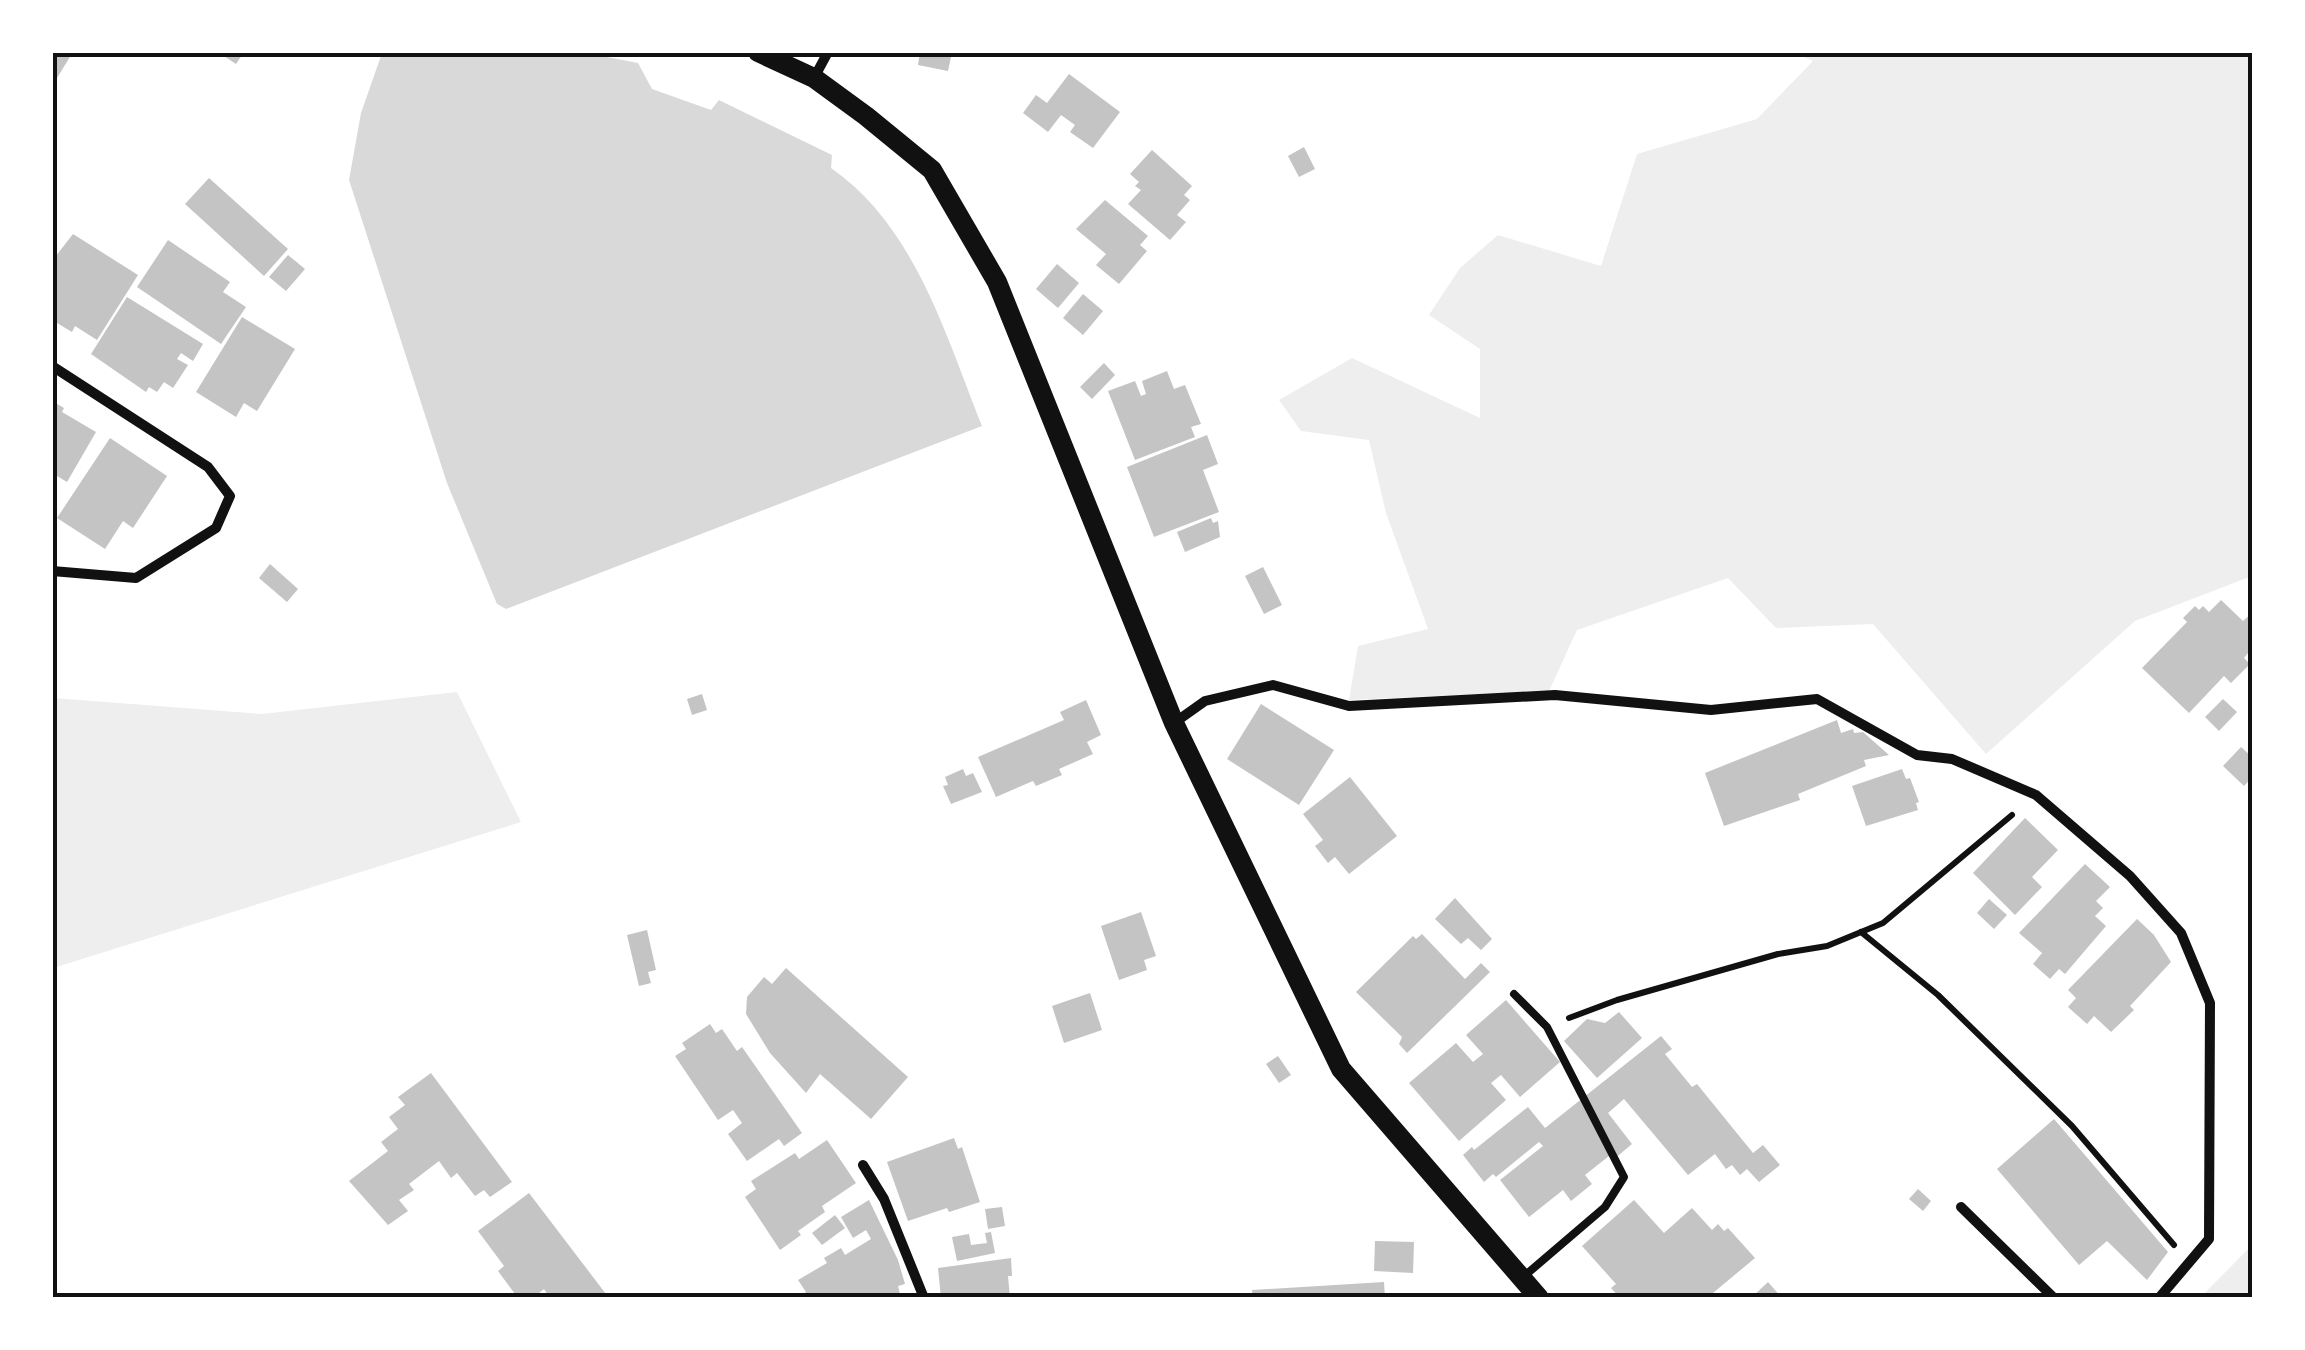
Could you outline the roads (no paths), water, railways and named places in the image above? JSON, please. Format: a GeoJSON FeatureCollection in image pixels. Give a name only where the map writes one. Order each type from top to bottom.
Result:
{"type":"FeatureCollection","features":[{"type":"Feature","properties":{"kind":"main road"},"geometry":{"type":"LineString","coordinates":[[758,52],[814,78],[932,170],[997,282],[1174,723],[1342,1069],[1539,1298]]}},
{"type":"Feature","properties":{"kind":"street"},"geometry":{"type":"LineString","coordinates":[[814,78],[828,52]]}},
{"type":"Feature","properties":{"kind":"street"},"geometry":{"type":"LineString","coordinates":[[52,366],[208,467],[230,496],[216,528],[136,578],[52,571]]}},
{"type":"Feature","properties":{"kind":"street"},"geometry":{"type":"LineString","coordinates":[[1174,723],[1204,701],[1273,685],[1349,706],[1556,695],[1711,710],[1817,699],[1917,755],[1952,759],[2036,795],[2130,876],[2180,934],[2210,1003],[2209,1239],[2159,1298]]}},
{"type":"Feature","properties":{"kind":"street"},"geometry":{"type":"LineString","coordinates":[[863,1165],[884,1200],[924,1298]]}},
{"type":"Feature","properties":{"kind":"street"},"geometry":{"type":"LineString","coordinates":[[1962,1207],[2054,1298]]}},
{"type":"Feature","properties":{"kind":"lane"},"geometry":{"type":"LineString","coordinates":[[1514,994],[1548,1027],[1624,1177],[1606,1207],[1522,1278]]}}]}
